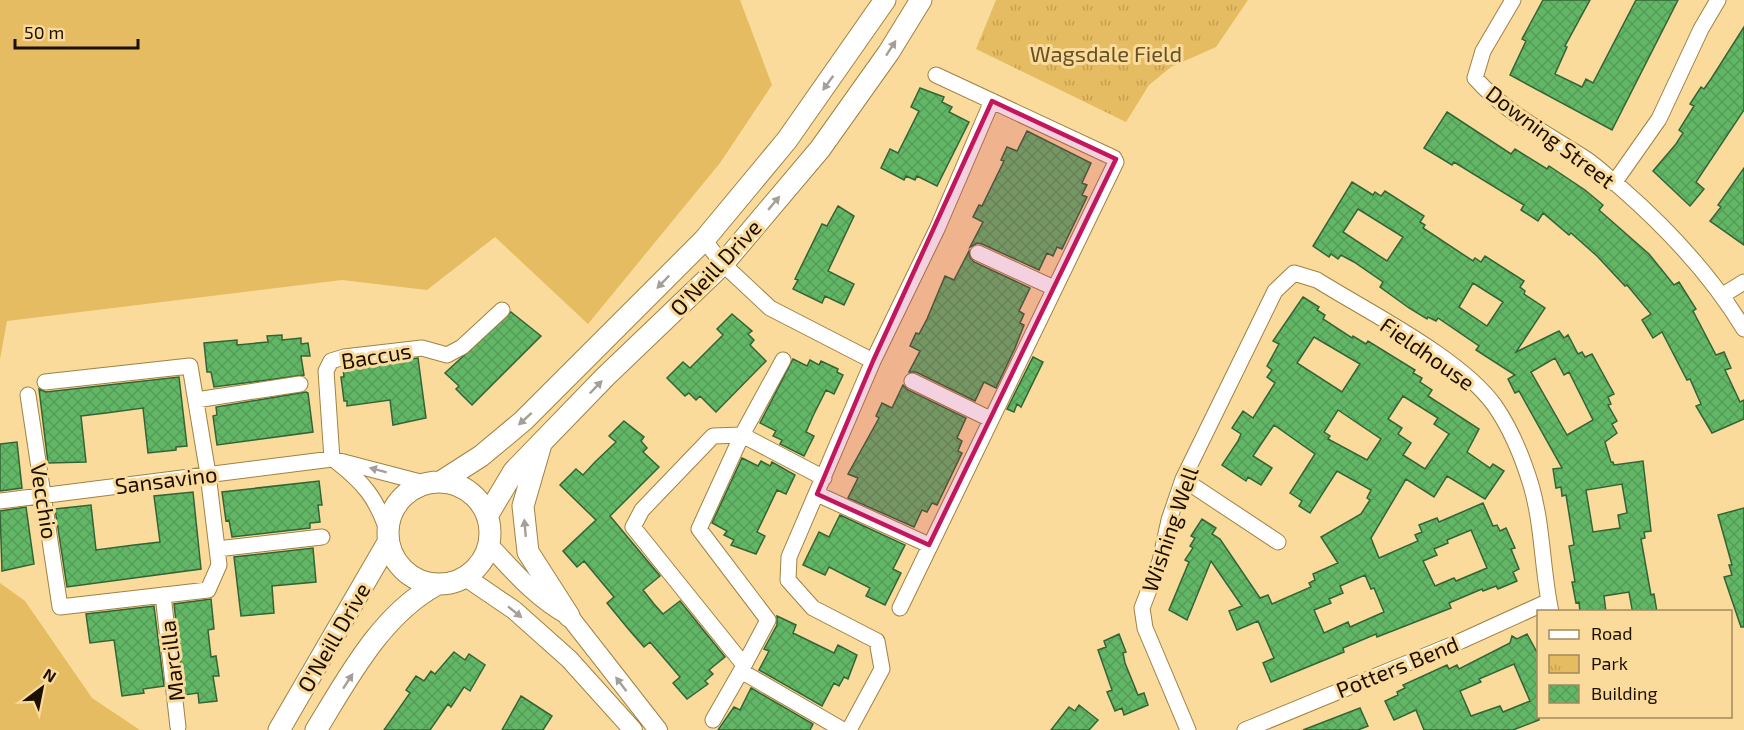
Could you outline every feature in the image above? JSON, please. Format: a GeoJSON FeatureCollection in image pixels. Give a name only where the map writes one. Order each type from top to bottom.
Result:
{"type":"FeatureCollection","features":[{"type":"Feature","properties":{"kind":"main road","name":"O'Neill Drive"},"geometry":{"type":"LineString","coordinates":[[279,730],[387,537],[397,502],[409,490],[433,482],[482,456],[523,421],[704,240],[787,140],[885,0]]}},
{"type":"Feature","properties":{"kind":"main road","name":"O'Neill Drive"},"geometry":{"type":"LineString","coordinates":[[487,516],[514,471],[723,264],[820,149],[889,52],[921,0]]}},
{"type":"Feature","properties":{"kind":"main road"},"geometry":{"type":"LineString","coordinates":[[541,444],[523,506],[528,552],[569,616]]}},
{"type":"Feature","properties":{"kind":"main road"},"geometry":{"type":"LineString","coordinates":[[433,482],[471,494],[483,506],[487,516],[492,538],[488,554],[467,578]]}},
{"type":"Feature","properties":{"kind":"main road"},"geometry":{"type":"LineString","coordinates":[[387,537],[396,561],[408,573],[421,581],[436,585]]}},
{"type":"Feature","properties":{"kind":"main road","name":"O'Neill Drive"},"geometry":{"type":"LineString","coordinates":[[316,730],[381,630],[419,594],[436,585],[452,584],[467,578]]}},
{"type":"Feature","properties":{"kind":"street","name":"Downing Street"},"geometry":{"type":"LineString","coordinates":[[1514,0],[1483,51],[1475,78],[1495,99],[1533,128],[1587,159],[1678,242],[1723,295],[1744,329]]}},
{"type":"Feature","properties":{"kind":"street"},"geometry":{"type":"LineString","coordinates":[[1614,183],[1659,119],[1701,29],[1718,0]]}},
{"type":"Feature","properties":{"kind":"street"},"geometry":{"type":"LineString","coordinates":[[900,608],[1116,159],[936,75]]}},
{"type":"Feature","properties":{"kind":"street"},"geometry":{"type":"LineString","coordinates":[[849,730],[882,669],[877,641],[813,608],[788,580],[789,557],[873,361],[937,229],[992,101]]}},
{"type":"Feature","properties":{"kind":"street"},"geometry":{"type":"LineString","coordinates":[[704,240],[723,264],[770,308],[873,361]]}},
{"type":"Feature","properties":{"kind":"street"},"geometry":{"type":"LineString","coordinates":[[978,253],[1054,288]]}},
{"type":"Feature","properties":{"kind":"street","name":"Wishing Well"},"geometry":{"type":"LineString","coordinates":[[1188,730],[1145,628],[1142,608],[1160,561],[1169,520],[1183,479],[1275,291],[1294,273]]}},
{"type":"Feature","properties":{"kind":"street","name":"Fieldhouse"},"geometry":{"type":"LineString","coordinates":[[1294,273],[1317,280],[1436,354],[1458,369],[1494,406],[1515,445],[1532,487],[1550,606]]}},
{"type":"Feature","properties":{"kind":"street"},"geometry":{"type":"LineString","coordinates":[[1723,295],[1744,282]]}},
{"type":"Feature","properties":{"kind":"street","name":"Baccus"},"geometry":{"type":"LineString","coordinates":[[332,459],[326,371],[331,361],[344,357],[422,348],[447,355],[462,347],[502,310]]}},
{"type":"Feature","properties":{"kind":"street"},"geometry":{"type":"LineString","coordinates":[[713,720],[768,621],[699,529],[742,435],[783,360]]}},
{"type":"Feature","properties":{"kind":"street"},"geometry":{"type":"LineString","coordinates":[[45,382],[190,366],[208,474],[217,549],[322,537]]}},
{"type":"Feature","properties":{"kind":"street"},"geometry":{"type":"LineString","coordinates":[[912,381],[990,419]]}},
{"type":"Feature","properties":{"kind":"street"},"geometry":{"type":"LineString","coordinates":[[196,400],[300,384]]}},
{"type":"Feature","properties":{"kind":"street","name":"Vecchio"},"geometry":{"type":"LineString","coordinates":[[28,395],[60,607]]}},
{"type":"Feature","properties":{"kind":"street"},"geometry":{"type":"LineString","coordinates":[[824,478],[742,435],[713,436],[642,510],[633,527],[742,668],[843,730]]}},
{"type":"Feature","properties":{"kind":"street"},"geometry":{"type":"LineString","coordinates":[[332,459],[433,482]]}},
{"type":"Feature","properties":{"kind":"street"},"geometry":{"type":"LineString","coordinates":[[332,459],[357,477],[378,504],[387,537]]}},
{"type":"Feature","properties":{"kind":"street","name":"Sansavino"},"geometry":{"type":"LineString","coordinates":[[0,501],[332,459]]}},
{"type":"Feature","properties":{"kind":"street"},"geometry":{"type":"LineString","coordinates":[[1183,479],[1278,542]]}},
{"type":"Feature","properties":{"kind":"street"},"geometry":{"type":"LineString","coordinates":[[817,494],[929,545]]}},
{"type":"Feature","properties":{"kind":"street"},"geometry":{"type":"LineString","coordinates":[[490,546],[531,588],[556,610],[569,616],[658,730]]}},
{"type":"Feature","properties":{"kind":"street","name":"Marcilla"},"geometry":{"type":"LineString","coordinates":[[60,607],[208,590],[219,565],[217,549]]}},
{"type":"Feature","properties":{"kind":"street"},"geometry":{"type":"LineString","coordinates":[[467,578],[514,610],[569,659],[633,730]]}},
{"type":"Feature","properties":{"kind":"street","name":"Marcilla"},"geometry":{"type":"LineString","coordinates":[[163,595],[178,727]]}},
{"type":"Feature","properties":{"kind":"street","name":"Potters Bend"},"geometry":{"type":"LineString","coordinates":[[1245,730],[1537,611]]}},
{"type":"Feature","properties":{"kind":"highlighted area"},"geometry":{"type":"Polygon","coordinates":[[[992,101],[1116,159],[929,545],[817,494],[873,361],[992,101]]]}},
{"type":"Feature","properties":{"kind":"green space"},"geometry":{"type":"Polygon","coordinates":[[[0,0],[740,0],[772,85],[720,163],[588,324],[495,237],[427,290],[342,280],[7,321],[0,359],[0,0]]]}},
{"type":"Feature","properties":{"kind":"green space","name":"Wagsdale Field"},"geometry":{"type":"Polygon","coordinates":[[[996,0],[1248,0],[1216,47],[1171,67],[1149,85],[1126,122],[976,49],[996,0]]]}},
{"type":"Feature","properties":{"kind":"green space"},"geometry":{"type":"Polygon","coordinates":[[[0,583],[25,601],[92,698],[140,730],[0,730],[0,583]]]}},
{"type":"Feature","properties":{"kind":"building"},"geometry":{"type":"Polygon","coordinates":[[[1543,0],[1590,0],[1565,46],[1567,47],[1555,74],[1582,87],[1586,79],[1593,83],[1636,0],[1678,0],[1612,130],[1510,75],[1526,41],[1522,39],[1543,0]]]}},
{"type":"Feature","properties":{"kind":"building"},"geometry":{"type":"Polygon","coordinates":[[[1744,27],[1744,110],[1696,182],[1704,189],[1690,206],[1653,171],[1683,133],[1679,130],[1694,106],[1690,104],[1701,87],[1704,89],[1744,27]]]}},
{"type":"Feature","properties":{"kind":"building"},"geometry":{"type":"Polygon","coordinates":[[[920,88],[944,97],[942,102],[952,107],[949,112],[969,122],[937,186],[917,176],[915,180],[906,176],[904,180],[881,168],[890,149],[898,153],[919,111],[911,107],[920,88]]]}},
{"type":"Feature","properties":{"kind":"building"},"geometry":{"type":"Polygon","coordinates":[[[1447,112],[1511,154],[1515,149],[1547,169],[1549,166],[1585,190],[1603,205],[1599,210],[1649,254],[1674,285],[1679,282],[1696,309],[1693,311],[1716,355],[1724,352],[1731,368],[1725,370],[1740,402],[1744,400],[1744,419],[1712,433],[1696,406],[1701,404],[1690,379],[1687,380],[1662,332],[1653,338],[1642,320],[1651,314],[1627,285],[1625,286],[1571,233],[1569,235],[1543,213],[1538,221],[1521,210],[1524,205],[1454,162],[1452,165],[1424,148],[1447,112]]]}},
{"type":"Feature","properties":{"kind":"building"},"geometry":{"type":"Polygon","coordinates":[[[1027,131],[1091,163],[1082,183],[1087,185],[1082,195],[1087,197],[1062,249],[1057,247],[1053,256],[1047,253],[1039,270],[982,244],[977,243],[970,247],[983,222],[973,217],[979,205],[982,206],[1004,161],[1001,160],[1007,147],[1017,151],[1027,131]]]}},
{"type":"Feature","properties":{"kind":"building"},"geometry":{"type":"Polygon","coordinates":[[[1744,168],[1744,245],[1710,221],[1721,207],[1718,205],[1744,168]]]}},
{"type":"Feature","properties":{"kind":"building"},"geometry":{"type":"Polygon","coordinates":[[[1352,182],[1373,195],[1375,192],[1381,196],[1385,191],[1424,216],[1420,222],[1425,225],[1423,228],[1473,261],[1475,258],[1481,262],[1485,256],[1524,281],[1520,287],[1525,291],[1524,294],[1545,308],[1516,352],[1559,331],[1564,338],[1568,335],[1578,354],[1582,352],[1585,357],[1592,354],[1614,394],[1608,397],[1611,404],[1608,405],[1617,421],[1612,424],[1617,433],[1605,442],[1611,462],[1614,465],[1643,461],[1651,531],[1644,532],[1645,538],[1641,539],[1651,595],[1654,594],[1657,610],[1633,610],[1629,592],[1604,596],[1606,610],[1580,610],[1572,582],[1575,582],[1569,546],[1574,545],[1566,495],[1562,496],[1561,487],[1556,488],[1553,469],[1562,468],[1519,391],[1515,393],[1508,379],[1515,375],[1476,350],[1479,346],[1438,318],[1436,321],[1428,317],[1427,319],[1409,308],[1380,287],[1383,282],[1354,262],[1341,255],[1338,259],[1331,254],[1329,257],[1313,246],[1352,182]],[[1358,209],[1343,232],[1387,261],[1403,237],[1358,209]],[[1473,283],[1459,307],[1487,326],[1503,302],[1473,283]],[[1555,358],[1531,372],[1567,435],[1593,420],[1569,372],[1564,375],[1555,358]],[[1622,484],[1586,490],[1593,532],[1620,528],[1618,515],[1627,513],[1622,484]]]}},
{"type":"Feature","properties":{"kind":"building"},"geometry":{"type":"Polygon","coordinates":[[[838,206],[854,216],[828,271],[854,284],[844,305],[825,296],[822,303],[793,289],[798,280],[795,279],[822,224],[827,226],[838,206]]]}},
{"type":"Feature","properties":{"kind":"building"},"geometry":{"type":"Polygon","coordinates":[[[969,251],[970,258],[974,262],[1030,288],[1019,311],[1024,314],[1020,323],[1024,325],[996,388],[984,382],[975,401],[916,372],[909,372],[920,351],[910,346],[916,333],[919,334],[927,319],[945,276],[954,280],[969,251]]]}},
{"type":"Feature","properties":{"kind":"building"},"geometry":{"type":"Polygon","coordinates":[[[1303,297],[1319,307],[1317,310],[1325,315],[1323,319],[1352,338],[1353,336],[1366,344],[1368,341],[1415,370],[1413,373],[1422,378],[1420,382],[1432,390],[1428,396],[1479,429],[1467,452],[1490,468],[1493,464],[1504,471],[1485,499],[1447,476],[1434,497],[1406,479],[1371,538],[1379,558],[1418,541],[1415,535],[1422,532],[1419,525],[1437,518],[1439,522],[1483,503],[1493,526],[1497,525],[1500,531],[1506,528],[1515,548],[1511,549],[1519,569],[1513,572],[1517,581],[1498,589],[1496,586],[1483,591],[1482,589],[1449,603],[1451,608],[1377,637],[1376,634],[1343,648],[1344,652],[1271,682],[1263,663],[1274,658],[1258,621],[1237,630],[1229,611],[1242,606],[1211,561],[1187,620],[1169,610],[1189,562],[1185,560],[1193,548],[1190,546],[1195,538],[1191,536],[1202,519],[1216,528],[1212,534],[1220,539],[1260,598],[1268,595],[1272,604],[1311,587],[1309,583],[1315,580],[1313,574],[1338,563],[1321,537],[1361,514],[1370,500],[1367,498],[1371,490],[1337,471],[1310,513],[1299,506],[1302,501],[1290,493],[1315,454],[1274,425],[1253,456],[1272,468],[1261,485],[1248,477],[1246,481],[1222,465],[1241,434],[1232,428],[1243,411],[1253,418],[1275,383],[1267,377],[1272,370],[1267,366],[1279,344],[1273,341],[1303,297]],[[1314,337],[1297,363],[1342,392],[1360,364],[1314,337]],[[1403,396],[1388,419],[1402,428],[1398,434],[1411,443],[1403,455],[1425,469],[1449,434],[1434,424],[1438,418],[1403,396]],[[1338,410],[1324,432],[1330,436],[1328,439],[1367,460],[1381,439],[1338,410]],[[1471,530],[1447,540],[1448,543],[1434,549],[1437,555],[1423,561],[1435,586],[1454,578],[1456,581],[1487,568],[1471,530]],[[1365,575],[1340,586],[1343,593],[1329,599],[1331,603],[1314,610],[1324,633],[1348,622],[1350,627],[1384,612],[1374,588],[1371,589],[1365,575]]]}},
{"type":"Feature","properties":{"kind":"building"},"geometry":{"type":"Polygon","coordinates":[[[511,312],[541,336],[472,405],[456,389],[459,386],[445,373],[511,312]]]}},
{"type":"Feature","properties":{"kind":"building"},"geometry":{"type":"Polygon","coordinates":[[[732,314],[752,331],[748,334],[754,340],[750,345],[766,361],[716,412],[700,396],[696,400],[689,393],[685,396],[667,378],[683,362],[690,368],[723,335],[717,329],[732,314]]]}},
{"type":"Feature","properties":{"kind":"building"},"geometry":{"type":"Polygon","coordinates":[[[282,335],[282,340],[301,338],[301,344],[308,343],[310,356],[301,356],[304,375],[214,387],[211,372],[207,372],[204,343],[237,340],[237,345],[268,342],[267,336],[282,335]]]}},
{"type":"Feature","properties":{"kind":"building"},"geometry":{"type":"Polygon","coordinates":[[[1033,357],[1043,362],[1021,407],[1017,404],[1014,412],[1007,409],[1033,357]]]}},
{"type":"Feature","properties":{"kind":"building"},"geometry":{"type":"Polygon","coordinates":[[[418,358],[426,418],[393,425],[390,400],[347,406],[347,401],[344,401],[341,377],[344,377],[343,368],[418,358]]]}},
{"type":"Feature","properties":{"kind":"building"},"geometry":{"type":"Polygon","coordinates":[[[793,359],[807,366],[810,360],[819,365],[821,361],[838,369],[837,372],[843,375],[834,394],[826,390],[813,416],[806,432],[814,436],[804,456],[780,444],[782,440],[773,436],[776,431],[760,423],[793,359]]]}},
{"type":"Feature","properties":{"kind":"building"},"geometry":{"type":"Polygon","coordinates":[[[179,377],[187,446],[176,447],[176,450],[148,453],[143,408],[81,416],[86,462],[48,463],[39,389],[46,392],[179,377]]]}},
{"type":"Feature","properties":{"kind":"building"},"geometry":{"type":"Polygon","coordinates":[[[903,385],[908,390],[966,418],[957,438],[962,441],[958,451],[962,453],[937,505],[932,503],[927,512],[922,510],[914,527],[848,498],[858,478],[848,474],[879,418],[876,416],[882,403],[892,408],[903,385]]]}},
{"type":"Feature","properties":{"kind":"building"},"geometry":{"type":"Polygon","coordinates":[[[306,392],[313,432],[217,445],[213,416],[217,415],[216,407],[306,392]]]}},
{"type":"Feature","properties":{"kind":"building"},"geometry":{"type":"Polygon","coordinates":[[[624,421],[644,437],[641,441],[647,448],[643,452],[659,467],[610,516],[660,576],[643,590],[654,604],[663,614],[680,601],[725,657],[709,670],[713,674],[705,681],[708,684],[687,699],[673,683],[680,677],[650,642],[644,647],[630,631],[607,603],[614,597],[584,561],[577,567],[563,551],[596,520],[560,485],[576,469],[583,475],[616,442],[609,436],[624,421]]]}},
{"type":"Feature","properties":{"kind":"building"},"geometry":{"type":"Polygon","coordinates":[[[17,442],[22,488],[0,491],[0,444],[17,442]]]}},
{"type":"Feature","properties":{"kind":"building"},"geometry":{"type":"Polygon","coordinates":[[[742,458],[758,466],[761,461],[770,466],[772,462],[795,475],[786,494],[777,490],[757,532],[765,536],[756,554],[731,545],[734,540],[724,535],[727,531],[712,523],[742,458]]]}},
{"type":"Feature","properties":{"kind":"building"},"geometry":{"type":"Polygon","coordinates":[[[319,481],[322,505],[318,505],[320,522],[310,523],[310,528],[232,537],[229,520],[226,521],[222,492],[319,481]]]}},
{"type":"Feature","properties":{"kind":"building"},"geometry":{"type":"Polygon","coordinates":[[[193,492],[201,569],[67,587],[55,509],[91,505],[96,550],[160,542],[154,496],[193,492]]]}},
{"type":"Feature","properties":{"kind":"building"},"geometry":{"type":"Polygon","coordinates":[[[26,507],[34,564],[2,571],[0,511],[26,507]]]}},
{"type":"Feature","properties":{"kind":"building"},"geometry":{"type":"Polygon","coordinates":[[[1744,508],[1744,627],[1741,627],[1724,577],[1732,575],[1729,565],[1732,565],[1718,515],[1744,508]]]}},
{"type":"Feature","properties":{"kind":"building"},"geometry":{"type":"Polygon","coordinates":[[[840,515],[905,545],[893,569],[901,573],[885,605],[866,596],[870,588],[829,567],[825,575],[803,565],[819,532],[829,537],[840,515]]]}},
{"type":"Feature","properties":{"kind":"building"},"geometry":{"type":"Polygon","coordinates":[[[313,548],[316,582],[272,586],[274,613],[241,616],[234,557],[313,548]]]}},
{"type":"Feature","properties":{"kind":"building"},"geometry":{"type":"Polygon","coordinates":[[[211,599],[214,629],[208,630],[211,657],[216,656],[219,676],[213,676],[217,701],[199,703],[198,693],[184,695],[174,604],[211,599]]]}},
{"type":"Feature","properties":{"kind":"building"},"geometry":{"type":"Polygon","coordinates":[[[154,606],[164,686],[143,689],[144,693],[122,696],[114,640],[90,643],[86,614],[154,606]]]}},
{"type":"Feature","properties":{"kind":"building"},"geometry":{"type":"Polygon","coordinates":[[[777,616],[796,625],[793,633],[834,653],[838,645],[857,655],[848,679],[844,677],[839,686],[834,683],[822,706],[759,670],[769,651],[764,649],[777,625],[777,616]]]}},
{"type":"Feature","properties":{"kind":"building"},"geometry":{"type":"Polygon","coordinates":[[[1119,634],[1126,652],[1123,653],[1125,663],[1138,695],[1144,693],[1148,705],[1124,715],[1122,708],[1115,711],[1107,692],[1112,690],[1098,650],[1106,647],[1104,641],[1119,634]]]}},
{"type":"Feature","properties":{"kind":"building"},"geometry":{"type":"Polygon","coordinates":[[[1527,634],[1537,652],[1537,718],[1539,720],[1513,730],[1424,730],[1416,710],[1394,720],[1385,701],[1398,695],[1397,692],[1405,688],[1403,685],[1447,665],[1449,669],[1457,665],[1459,669],[1510,643],[1512,636],[1517,639],[1527,634]],[[1514,664],[1479,679],[1481,682],[1460,691],[1471,716],[1500,706],[1503,712],[1530,701],[1514,664]]]}},
{"type":"Feature","properties":{"kind":"building"},"geometry":{"type":"Polygon","coordinates":[[[454,652],[465,660],[469,654],[485,665],[470,691],[464,687],[451,707],[448,704],[430,730],[384,730],[410,693],[406,690],[416,676],[424,681],[431,671],[435,674],[454,652]]]}},
{"type":"Feature","properties":{"kind":"building"},"geometry":{"type":"Polygon","coordinates":[[[751,688],[813,724],[810,730],[718,730],[734,707],[740,710],[751,688]]]}},
{"type":"Feature","properties":{"kind":"building"},"geometry":{"type":"Polygon","coordinates":[[[521,696],[552,716],[543,730],[502,730],[521,696]]]}},
{"type":"Feature","properties":{"kind":"building"},"geometry":{"type":"Polygon","coordinates":[[[1079,705],[1098,720],[1089,730],[1051,730],[1069,707],[1075,711],[1079,705]]]}},
{"type":"Feature","properties":{"kind":"building"},"geometry":{"type":"Polygon","coordinates":[[[1360,708],[1368,726],[1358,730],[1303,730],[1360,708]]]}}]}
